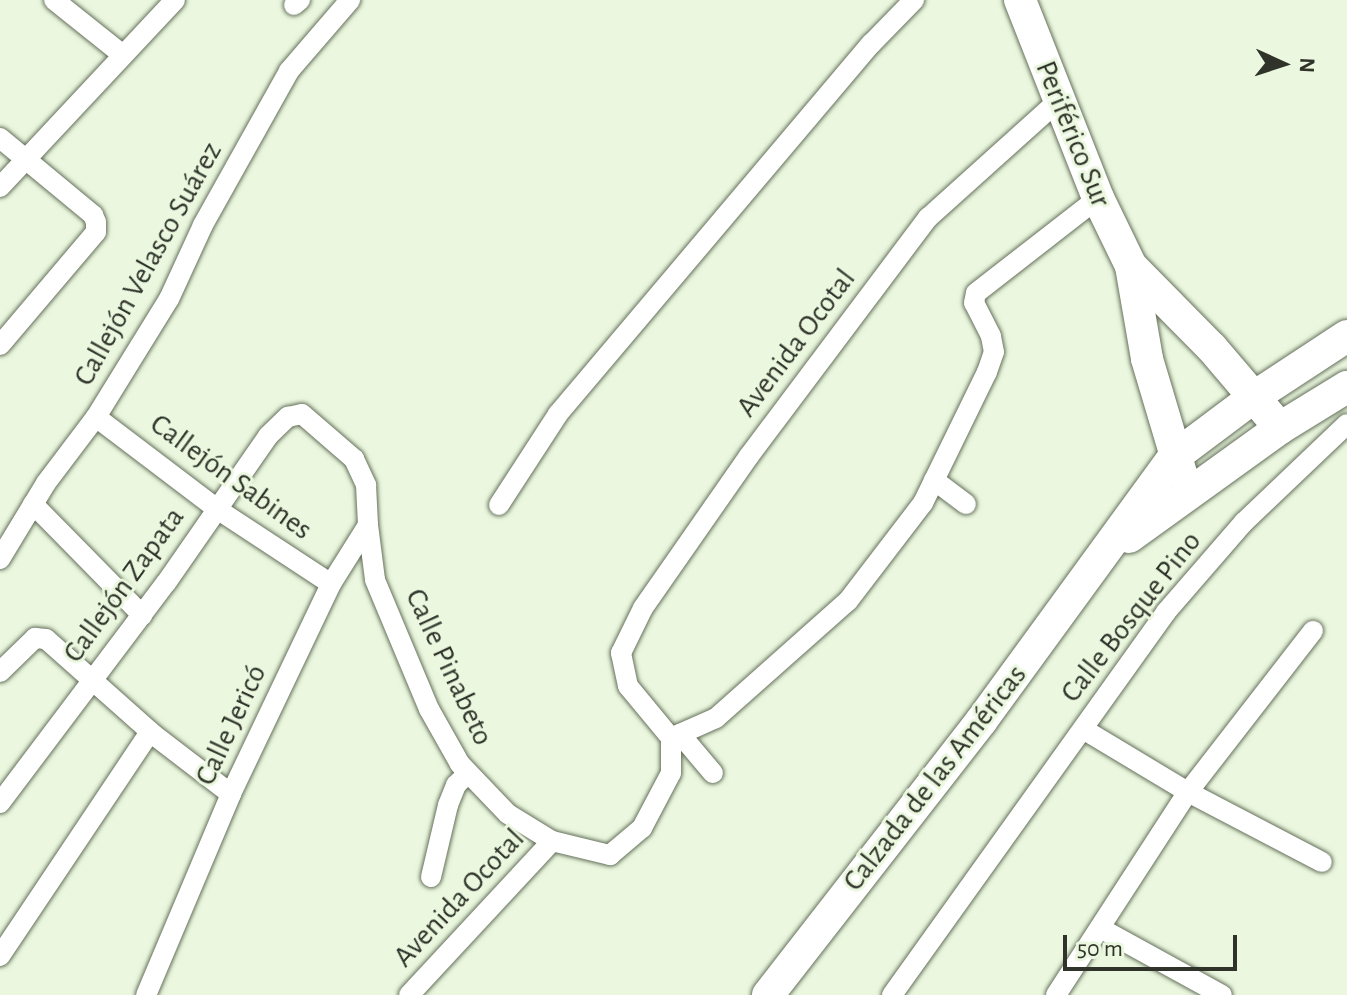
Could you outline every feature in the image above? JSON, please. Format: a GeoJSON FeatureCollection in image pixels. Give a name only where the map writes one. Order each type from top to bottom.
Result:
{"type":"FeatureCollection","features":[{"type":"Feature","properties":{"kind":"main road","name":"Periférico Sur"},"geometry":{"type":"LineString","coordinates":[[1020,0],[1098,198],[1131,266],[1147,359],[1174,457],[1189,490]]}},
{"type":"Feature","properties":{"kind":"main road","name":"Periférico Sur"},"geometry":{"type":"LineString","coordinates":[[1131,266],[1212,348],[1280,428]]}},
{"type":"Feature","properties":{"kind":"main road","name":"Calzada de las Américas"},"geometry":{"type":"LineString","coordinates":[[768,995],[973,732],[1174,457],[1254,397],[1347,336]]}},
{"type":"Feature","properties":{"kind":"main road","name":"Calzada de las Américas"},"geometry":{"type":"LineString","coordinates":[[1100,559],[1189,490],[1347,387]]}},
{"type":"Feature","properties":{"kind":"street"},"geometry":{"type":"LineString","coordinates":[[54,0],[123,55]]}},
{"type":"Feature","properties":{"kind":"street"},"geometry":{"type":"LineString","coordinates":[[0,187],[175,0]]}},
{"type":"Feature","properties":{"kind":"street","name":"Callejón Velasco Suárez"},"geometry":{"type":"LineString","coordinates":[[0,559],[33,504],[96,417],[169,299],[203,225],[289,71],[350,0]]}},
{"type":"Feature","properties":{"kind":"street"},"geometry":{"type":"LineString","coordinates":[[499,505],[558,414],[871,44],[914,0]]}},
{"type":"Feature","properties":{"kind":"street","name":"Avenida Ocotal"},"geometry":{"type":"LineString","coordinates":[[676,736],[628,686],[621,653],[643,608],[732,481],[928,218],[1058,101]]}},
{"type":"Feature","properties":{"kind":"street"},"geometry":{"type":"LineString","coordinates":[[0,138],[93,215],[96,222],[96,232],[0,345]]}},
{"type":"Feature","properties":{"kind":"street"},"geometry":{"type":"LineString","coordinates":[[713,773],[676,736],[716,718],[848,601],[923,503],[994,352],[991,336],[974,303],[976,293],[1098,198]]}},
{"type":"Feature","properties":{"kind":"street","name":"Callejón Zapata"},"geometry":{"type":"LineString","coordinates":[[0,803],[142,615],[268,436],[288,417],[302,414],[354,459],[366,485],[368,525]]}},
{"type":"Feature","properties":{"kind":"street","name":"Callejón Sabines"},"geometry":{"type":"LineString","coordinates":[[96,417],[217,509],[331,584]]}},
{"type":"Feature","properties":{"kind":"street","name":"Calle Bosque Pino"},"geometry":{"type":"LineString","coordinates":[[1322,862],[1188,792],[1083,729],[1166,612],[1244,522],[1347,424]]}},
{"type":"Feature","properties":{"kind":"street"},"geometry":{"type":"LineString","coordinates":[[934,480],[966,504]]}},
{"type":"Feature","properties":{"kind":"street"},"geometry":{"type":"LineString","coordinates":[[33,504],[142,615]]}},
{"type":"Feature","properties":{"kind":"street","name":"Calle Pinabeto"},"geometry":{"type":"LineString","coordinates":[[368,525],[375,580],[429,709],[468,773],[508,814],[552,841],[610,855],[642,828],[671,773],[676,736]]}},
{"type":"Feature","properties":{"kind":"street","name":"Calle Jericó"},"geometry":{"type":"LineString","coordinates":[[146,995],[231,794],[331,584],[368,525]]}},
{"type":"Feature","properties":{"kind":"street"},"geometry":{"type":"LineString","coordinates":[[1056,995],[1188,792],[1313,631]]}},
{"type":"Feature","properties":{"kind":"street"},"geometry":{"type":"LineString","coordinates":[[0,672],[35,638],[46,639],[150,732],[231,794]]}},
{"type":"Feature","properties":{"kind":"street"},"geometry":{"type":"LineString","coordinates":[[892,995],[1083,729]]}},
{"type":"Feature","properties":{"kind":"street"},"geometry":{"type":"LineString","coordinates":[[0,956],[150,732]]}},
{"type":"Feature","properties":{"kind":"street"},"geometry":{"type":"LineString","coordinates":[[431,877],[448,805],[456,785],[468,773]]}},
{"type":"Feature","properties":{"kind":"street","name":"Avenida Ocotal"},"geometry":{"type":"LineString","coordinates":[[409,995],[552,841]]}},
{"type":"Feature","properties":{"kind":"street"},"geometry":{"type":"LineString","coordinates":[[1100,928],[1222,995]]}}]}
